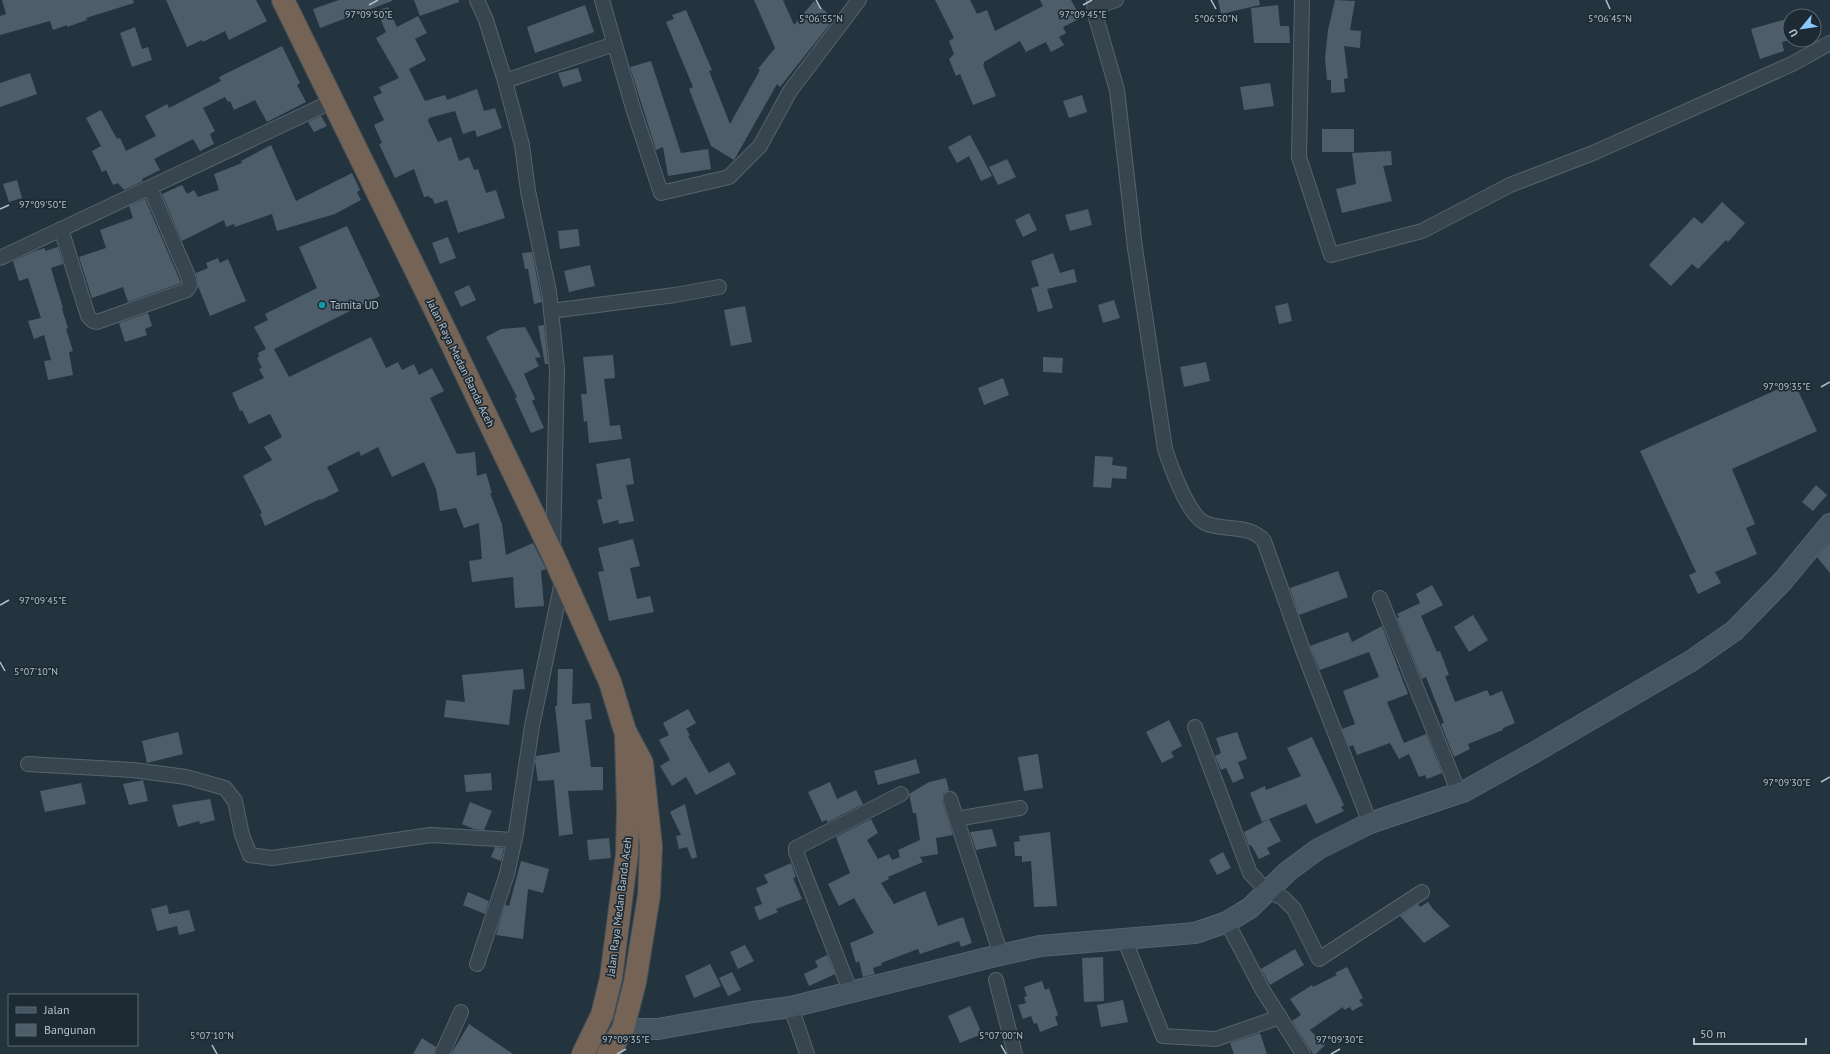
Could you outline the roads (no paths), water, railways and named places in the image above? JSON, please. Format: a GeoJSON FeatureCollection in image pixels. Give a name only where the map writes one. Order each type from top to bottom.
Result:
{"type":"FeatureCollection","features":[{"type":"Feature","properties":{"kind":"highway","name":"Jalan Raya Medan Banda Aceh"},"geometry":{"type":"LineString","coordinates":[[283,0],[553,555],[610,682],[625,731],[642,763],[646,788],[651,846],[646,914],[635,982],[623,1030],[608,1054]]}},
{"type":"Feature","properties":{"kind":"highway","name":"Jalan Raya Medan Banda Aceh"},"geometry":{"type":"LineString","coordinates":[[583,1054],[602,1015],[611,978],[618,925],[627,854],[628,808],[625,731]]}},
{"type":"Feature","properties":{"kind":"street"},"geometry":{"type":"LineString","coordinates":[[477,0],[486,20],[505,81],[522,145],[528,191],[549,292],[557,369],[553,555]]}},
{"type":"Feature","properties":{"kind":"street"},"geometry":{"type":"LineString","coordinates":[[602,0],[633,108],[661,193],[729,178],[760,146],[790,91],[860,0]]}},
{"type":"Feature","properties":{"kind":"street"},"geometry":{"type":"LineString","coordinates":[[1116,0],[1094,3],[1118,90],[1135,248],[1165,449],[1173,473],[1190,508],[1203,522],[1216,527],[1249,530],[1258,534],[1264,541],[1304,653],[1370,823]]}},
{"type":"Feature","properties":{"kind":"street"},"geometry":{"type":"LineString","coordinates":[[1302,0],[1299,157],[1331,255],[1422,231],[1510,185],[1607,147],[1792,64],[1830,42]]}},
{"type":"Feature","properties":{"kind":"street"},"geometry":{"type":"LineString","coordinates":[[505,81],[614,44]]}},
{"type":"Feature","properties":{"kind":"street"},"geometry":{"type":"LineString","coordinates":[[0,258],[333,101]]}},
{"type":"Feature","properties":{"kind":"street"},"geometry":{"type":"LineString","coordinates":[[61,229],[88,316],[93,321],[97,322],[187,290],[190,285],[188,276],[150,188]]}},
{"type":"Feature","properties":{"kind":"street"},"geometry":{"type":"LineString","coordinates":[[551,311],[675,295],[719,287]]}},
{"type":"Feature","properties":{"kind":"street"},"geometry":{"type":"LineString","coordinates":[[623,1030],[658,1029],[753,1012],[791,1007],[1040,946],[1195,932],[1227,922],[1250,908],[1287,872],[1318,849],[1370,823],[1459,793],[1535,752],[1691,661],[1734,631],[1782,582],[1830,524]]}},
{"type":"Feature","properties":{"kind":"street"},"geometry":{"type":"LineString","coordinates":[[477,964],[507,874],[514,840],[532,726],[563,577]]}},
{"type":"Feature","properties":{"kind":"street"},"geometry":{"type":"LineString","coordinates":[[1380,598],[1459,793]]}},
{"type":"Feature","properties":{"kind":"street"},"geometry":{"type":"LineString","coordinates":[[1195,727],[1250,873],[1267,891],[1283,898],[1294,909],[1319,960],[1422,892]]}},
{"type":"Feature","properties":{"kind":"street"},"geometry":{"type":"LineString","coordinates":[[28,764],[132,770],[186,777],[225,788],[235,801],[242,835],[250,855],[272,858],[431,835],[514,840]]}},
{"type":"Feature","properties":{"kind":"street"},"geometry":{"type":"LineString","coordinates":[[851,993],[796,852],[796,848],[902,794]]}},
{"type":"Feature","properties":{"kind":"street"},"geometry":{"type":"LineString","coordinates":[[950,799],[1001,955]]}},
{"type":"Feature","properties":{"kind":"street"},"geometry":{"type":"LineString","coordinates":[[956,819],[1020,808]]}},
{"type":"Feature","properties":{"kind":"street"},"geometry":{"type":"LineString","coordinates":[[1227,922],[1262,989],[1304,1054]]}},
{"type":"Feature","properties":{"kind":"street"},"geometry":{"type":"LineString","coordinates":[[1124,938],[1163,1036],[1216,1039],[1280,1017]]}},
{"type":"Feature","properties":{"kind":"street"},"geometry":{"type":"LineString","coordinates":[[996,980],[1015,1054]]}},
{"type":"Feature","properties":{"kind":"street"},"geometry":{"type":"LineString","coordinates":[[791,1007],[807,1054]]}},
{"type":"Feature","properties":{"kind":"street"},"geometry":{"type":"LineString","coordinates":[[442,1054],[461,1012]]}},
{"type":"Feature","properties":{"kind":"place","name":"Tamita UD"},"geometry":{"type":"Point","coordinates":[322,305]}}]}
